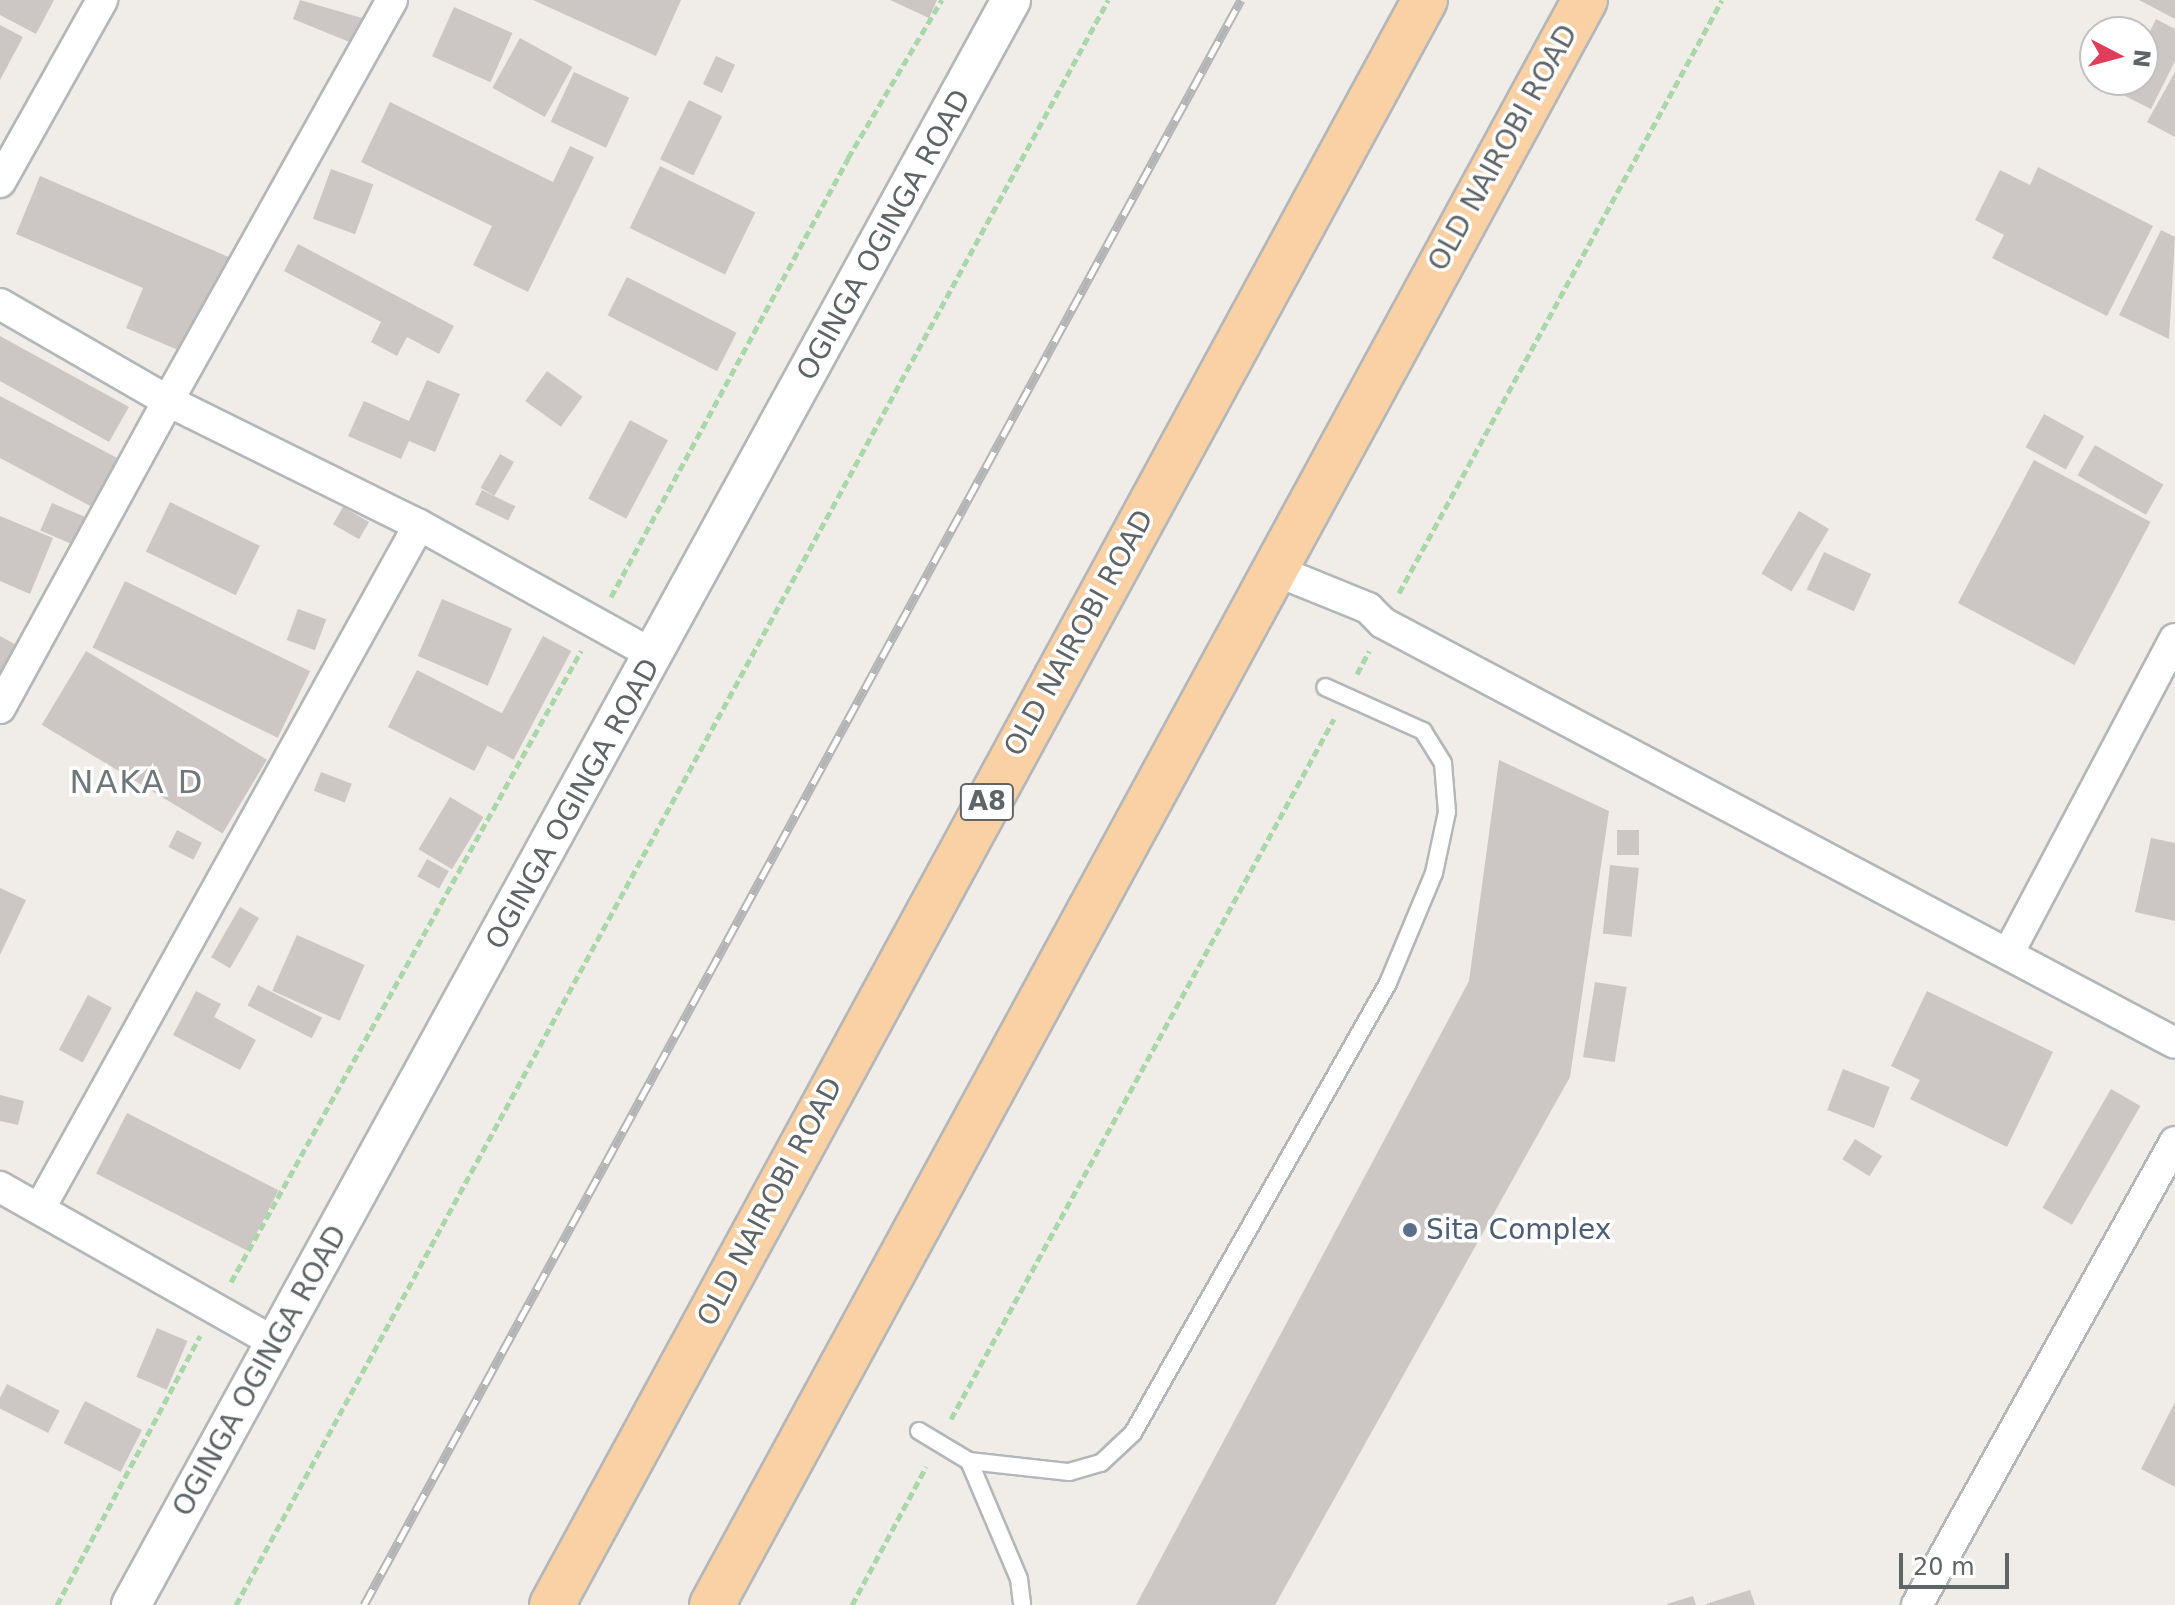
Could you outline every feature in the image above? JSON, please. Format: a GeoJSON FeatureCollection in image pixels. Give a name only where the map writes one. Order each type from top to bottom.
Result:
{"type":"FeatureCollection","features":[{"type":"Feature","properties":{"kind":"highway","name":"OLD NAIROBI ROAD"},"geometry":{"type":"LineString","coordinates":[[552,1605],[1425,0]]}},
{"type":"Feature","properties":{"kind":"highway","name":"OLD NAIROBI ROAD"},"geometry":{"type":"LineString","coordinates":[[712,1605],[1272,569],[1585,0]]}},
{"type":"Feature","properties":{"kind":"street"},"geometry":{"type":"LineString","coordinates":[[0,182],[102,0]]}},
{"type":"Feature","properties":{"kind":"street"},"geometry":{"type":"LineString","coordinates":[[0,708],[392,0]]}},
{"type":"Feature","properties":{"kind":"street","name":"OGINGA OGINGA ROAD"},"geometry":{"type":"LineString","coordinates":[[131,1605],[655,656],[1011,0]]}},
{"type":"Feature","properties":{"kind":"street"},"geometry":{"type":"LineString","coordinates":[[0,304],[168,401],[419,525],[655,656]]}},
{"type":"Feature","properties":{"kind":"street"},"geometry":{"type":"LineString","coordinates":[[40,1208],[419,525]]}},
{"type":"Feature","properties":{"kind":"street"},"geometry":{"type":"LineString","coordinates":[[1272,569],[1368,608],[1383,623],[2009,952],[2175,1043]]}},
{"type":"Feature","properties":{"kind":"street"},"geometry":{"type":"LineString","coordinates":[[2009,952],[2175,639]]}},
{"type":"Feature","properties":{"kind":"street"},"geometry":{"type":"LineString","coordinates":[[1917,1605],[2175,1142]]}},
{"type":"Feature","properties":{"kind":"street"},"geometry":{"type":"LineString","coordinates":[[0,1187],[276,1343]]}},
{"type":"Feature","properties":{"kind":"lane"},"geometry":{"type":"LineString","coordinates":[[919,1431],[937,1446],[969,1461],[1069,1472],[1101,1463],[1133,1433],[1388,983],[1434,873],[1447,812],[1443,763],[1423,731],[1343,701],[1325,687]]}},
{"type":"Feature","properties":{"kind":"lane"},"geometry":{"type":"LineString","coordinates":[[969,1461],[1019,1579],[1022,1605]]}},
{"type":"Feature","properties":{"kind":"path"},"geometry":{"type":"LineString","coordinates":[[57,1605],[215,1308],[268,1225],[848,158],[942,0]]}},
{"type":"Feature","properties":{"kind":"path"},"geometry":{"type":"LineString","coordinates":[[236,1605],[1108,0]]}},
{"type":"Feature","properties":{"kind":"path"},"geometry":{"type":"LineString","coordinates":[[852,1605],[1722,0]]}},
{"type":"Feature","properties":{"kind":"building"},"geometry":{"type":"Polygon","coordinates":[[[0,0],[54,0],[36,34],[0,15],[0,0]]]}},
{"type":"Feature","properties":{"kind":"building"},"geometry":{"type":"Polygon","coordinates":[[[300,0],[362,18],[352,43],[293,19],[300,0]]]}},
{"type":"Feature","properties":{"kind":"building"},"geometry":{"type":"Polygon","coordinates":[[[533,0],[681,0],[656,56],[533,0]]]}},
{"type":"Feature","properties":{"kind":"building"},"geometry":{"type":"Polygon","coordinates":[[[890,0],[937,0],[929,18],[890,0]]]}},
{"type":"Feature","properties":{"kind":"building"},"geometry":{"type":"Polygon","coordinates":[[[2139,0],[2175,0],[2175,19],[2139,0]]]}},
{"type":"Feature","properties":{"kind":"building"},"geometry":{"type":"Polygon","coordinates":[[[454,7],[512,33],[491,82],[432,56],[454,7]]]}},
{"type":"Feature","properties":{"kind":"building"},"geometry":{"type":"Polygon","coordinates":[[[2159,21],[2175,29],[2175,61],[2159,93],[2159,21]]]}},
{"type":"Feature","properties":{"kind":"building"},"geometry":{"type":"Polygon","coordinates":[[[0,25],[23,37],[0,80],[0,25]]]}},
{"type":"Feature","properties":{"kind":"building"},"geometry":{"type":"Polygon","coordinates":[[[520,38],[572,67],[545,117],[492,88],[520,38]]]}},
{"type":"Feature","properties":{"kind":"building"},"geometry":{"type":"Polygon","coordinates":[[[716,56],[735,65],[722,93],[703,84],[716,56]]]}},
{"type":"Feature","properties":{"kind":"building"},"geometry":{"type":"Polygon","coordinates":[[[574,72],[629,98],[606,148],[551,122],[574,72]]]}},
{"type":"Feature","properties":{"kind":"building"},"geometry":{"type":"Polygon","coordinates":[[[2175,72],[2175,137],[2147,122],[2175,72]]]}},
{"type":"Feature","properties":{"kind":"building"},"geometry":{"type":"Polygon","coordinates":[[[2125,96],[2158,96],[2151,109],[2125,96]]]}},
{"type":"Feature","properties":{"kind":"building"},"geometry":{"type":"Polygon","coordinates":[[[689,100],[722,116],[693,176],[660,159],[689,100]]]}},
{"type":"Feature","properties":{"kind":"building"},"geometry":{"type":"Polygon","coordinates":[[[390,102],[553,182],[570,146],[594,157],[528,292],[473,265],[492,226],[361,162],[390,102]]]}},
{"type":"Feature","properties":{"kind":"building"},"geometry":{"type":"Polygon","coordinates":[[[660,166],[755,212],[725,274],[630,228],[660,166]]]}},
{"type":"Feature","properties":{"kind":"building"},"geometry":{"type":"Polygon","coordinates":[[[2038,167],[2153,226],[2107,316],[1992,258],[2004,235],[1975,220],[2000,170],[2030,185],[2038,167]]]}},
{"type":"Feature","properties":{"kind":"building"},"geometry":{"type":"Polygon","coordinates":[[[331,169],[373,184],[355,234],[313,219],[331,169]]]}},
{"type":"Feature","properties":{"kind":"building"},"geometry":{"type":"Polygon","coordinates":[[[40,176],[231,258],[190,355],[126,328],[143,288],[16,234],[40,176]]]}},
{"type":"Feature","properties":{"kind":"building"},"geometry":{"type":"Polygon","coordinates":[[[2161,230],[2175,237],[2169,339],[2119,315],[2161,230]]]}},
{"type":"Feature","properties":{"kind":"building"},"geometry":{"type":"Polygon","coordinates":[[[298,244],[454,326],[439,354],[407,337],[397,356],[371,342],[381,322],[284,271],[298,244]]]}},
{"type":"Feature","properties":{"kind":"building"},"geometry":{"type":"Polygon","coordinates":[[[627,277],[737,333],[717,371],[607,315],[627,277]]]}},
{"type":"Feature","properties":{"kind":"building"},"geometry":{"type":"Polygon","coordinates":[[[0,336],[129,407],[109,442],[0,381],[0,336]]]}},
{"type":"Feature","properties":{"kind":"building"},"geometry":{"type":"Polygon","coordinates":[[[547,371],[583,397],[561,427],[525,401],[547,371]]]}},
{"type":"Feature","properties":{"kind":"building"},"geometry":{"type":"Polygon","coordinates":[[[427,380],[460,394],[435,452],[409,441],[401,459],[348,436],[364,401],[409,421],[427,380]]]}},
{"type":"Feature","properties":{"kind":"building"},"geometry":{"type":"Polygon","coordinates":[[[0,396],[119,459],[94,508],[0,458],[0,396]]]}},
{"type":"Feature","properties":{"kind":"building"},"geometry":{"type":"Polygon","coordinates":[[[2044,414],[2084,436],[2066,470],[2026,447],[2044,414]]]}},
{"type":"Feature","properties":{"kind":"building"},"geometry":{"type":"Polygon","coordinates":[[[630,420],[668,440],[626,519],[588,499],[630,420]]]}},
{"type":"Feature","properties":{"kind":"building"},"geometry":{"type":"Polygon","coordinates":[[[2095,445],[2163,484],[2146,515],[2078,475],[2095,445]]]}},
{"type":"Feature","properties":{"kind":"building"},"geometry":{"type":"Polygon","coordinates":[[[500,454],[514,462],[494,496],[480,488],[500,454]]]}},
{"type":"Feature","properties":{"kind":"building"},"geometry":{"type":"Polygon","coordinates":[[[2034,460],[2151,522],[2074,665],[1958,603],[2034,460]]]}},
{"type":"Feature","properties":{"kind":"building"},"geometry":{"type":"Polygon","coordinates":[[[482,490],[515,506],[508,521],[475,504],[482,490]]]}},
{"type":"Feature","properties":{"kind":"building"},"geometry":{"type":"Polygon","coordinates":[[[170,502],[260,546],[236,595],[146,551],[170,502]]]}},
{"type":"Feature","properties":{"kind":"building"},"geometry":{"type":"Polygon","coordinates":[[[52,503],[87,518],[75,545],[40,531],[52,503]]]}},
{"type":"Feature","properties":{"kind":"building"},"geometry":{"type":"Polygon","coordinates":[[[343,507],[369,522],[359,539],[333,524],[343,507]]]}},
{"type":"Feature","properties":{"kind":"building"},"geometry":{"type":"Polygon","coordinates":[[[1799,511],[1829,529],[1791,592],[1761,574],[1799,511]]]}},
{"type":"Feature","properties":{"kind":"building"},"geometry":{"type":"Polygon","coordinates":[[[0,516],[53,538],[30,594],[0,581],[0,516]]]}},
{"type":"Feature","properties":{"kind":"building"},"geometry":{"type":"Polygon","coordinates":[[[1824,552],[1871,574],[1854,611],[1807,589],[1824,552]]]}},
{"type":"Feature","properties":{"kind":"building"},"geometry":{"type":"Polygon","coordinates":[[[125,581],[310,671],[278,738],[93,648],[125,581]]]}},
{"type":"Feature","properties":{"kind":"building"},"geometry":{"type":"Polygon","coordinates":[[[442,599],[512,629],[488,686],[418,656],[442,599]]]}},
{"type":"Feature","properties":{"kind":"building"},"geometry":{"type":"Polygon","coordinates":[[[298,609],[326,619],[315,650],[287,640],[298,609]]]}},
{"type":"Feature","properties":{"kind":"building"},"geometry":{"type":"Polygon","coordinates":[[[0,636],[20,647],[0,683],[0,636]]]}},
{"type":"Feature","properties":{"kind":"building"},"geometry":{"type":"Polygon","coordinates":[[[543,636],[571,651],[514,760],[485,745],[543,636]]]}},
{"type":"Feature","properties":{"kind":"building"},"geometry":{"type":"Polygon","coordinates":[[[86,651],[267,760],[223,833],[42,725],[86,651]]]}},
{"type":"Feature","properties":{"kind":"building"},"geometry":{"type":"Polygon","coordinates":[[[417,670],[503,714],[474,771],[388,727],[417,670]]]}},
{"type":"Feature","properties":{"kind":"building","name":"Sita Complex"},"geometry":{"type":"Polygon","coordinates":[[[1499,760],[1609,811],[1570,1077],[1275,1605],[1136,1605],[1469,981],[1499,760]]]}},
{"type":"Feature","properties":{"kind":"building"},"geometry":{"type":"Polygon","coordinates":[[[321,772],[352,784],[345,802],[314,791],[321,772]]]}},
{"type":"Feature","properties":{"kind":"building"},"geometry":{"type":"Polygon","coordinates":[[[450,797],[483,817],[452,869],[419,849],[450,797]]]}},
{"type":"Feature","properties":{"kind":"building"},"geometry":{"type":"Polygon","coordinates":[[[177,830],[202,843],[193,860],[168,847],[177,830]]]}},
{"type":"Feature","properties":{"kind":"building"},"geometry":{"type":"Polygon","coordinates":[[[1617,830],[1639,830],[1639,855],[1617,855],[1617,830]]]}},
{"type":"Feature","properties":{"kind":"building"},"geometry":{"type":"Polygon","coordinates":[[[2151,838],[2175,843],[2175,921],[2135,912],[2151,838]]]}},
{"type":"Feature","properties":{"kind":"building"},"geometry":{"type":"Polygon","coordinates":[[[427,859],[449,871],[439,889],[417,876],[427,859]]]}},
{"type":"Feature","properties":{"kind":"building"},"geometry":{"type":"Polygon","coordinates":[[[1610,865],[1639,868],[1632,937],[1603,934],[1610,865]]]}},
{"type":"Feature","properties":{"kind":"building"},"geometry":{"type":"Polygon","coordinates":[[[0,888],[26,900],[0,955],[0,888]]]}},
{"type":"Feature","properties":{"kind":"building"},"geometry":{"type":"Polygon","coordinates":[[[240,907],[259,918],[230,968],[211,957],[240,907]]]}},
{"type":"Feature","properties":{"kind":"building"},"geometry":{"type":"Polygon","coordinates":[[[297,935],[365,965],[340,1021],[272,991],[297,935]]]}},
{"type":"Feature","properties":{"kind":"building"},"geometry":{"type":"Polygon","coordinates":[[[1595,982],[1627,987],[1615,1062],[1583,1057],[1595,982]]]}},
{"type":"Feature","properties":{"kind":"building"},"geometry":{"type":"Polygon","coordinates":[[[258,985],[322,1018],[312,1038],[248,1005],[258,985]]]}},
{"type":"Feature","properties":{"kind":"building"},"geometry":{"type":"Polygon","coordinates":[[[196,991],[221,1004],[214,1017],[256,1040],[240,1070],[173,1035],[196,991]]]}},
{"type":"Feature","properties":{"kind":"building"},"geometry":{"type":"Polygon","coordinates":[[[1927,991],[2053,1052],[2007,1147],[1910,1099],[1920,1080],[1891,1066],[1927,991]]]}},
{"type":"Feature","properties":{"kind":"building"},"geometry":{"type":"Polygon","coordinates":[[[88,995],[112,1008],[83,1062],[59,1050],[88,995]]]}},
{"type":"Feature","properties":{"kind":"building"},"geometry":{"type":"Polygon","coordinates":[[[1843,1069],[1890,1087],[1874,1128],[1827,1110],[1843,1069]]]}},
{"type":"Feature","properties":{"kind":"building"},"geometry":{"type":"Polygon","coordinates":[[[2111,1089],[2140,1106],[2072,1225],[2042,1208],[2111,1089]]]}},
{"type":"Feature","properties":{"kind":"building"},"geometry":{"type":"Polygon","coordinates":[[[0,1095],[24,1101],[18,1125],[0,1121],[0,1095]]]}},
{"type":"Feature","properties":{"kind":"building"},"geometry":{"type":"Polygon","coordinates":[[[127,1113],[278,1190],[248,1251],[96,1174],[127,1113]]]}},
{"type":"Feature","properties":{"kind":"building"},"geometry":{"type":"Polygon","coordinates":[[[1855,1139],[1882,1156],[1869,1176],[1842,1159],[1855,1139]]]}},
{"type":"Feature","properties":{"kind":"building"},"geometry":{"type":"Polygon","coordinates":[[[157,1328],[187,1341],[167,1390],[136,1377],[157,1328]]]}},
{"type":"Feature","properties":{"kind":"building"},"geometry":{"type":"Polygon","coordinates":[[[7,1384],[60,1411],[48,1433],[0,1408],[0,1398],[7,1384]]]}},
{"type":"Feature","properties":{"kind":"building"},"geometry":{"type":"Polygon","coordinates":[[[85,1401],[142,1430],[121,1472],[64,1443],[85,1401]]]}},
{"type":"Feature","properties":{"kind":"building"},"geometry":{"type":"Polygon","coordinates":[[[2175,1402],[2175,1487],[2141,1469],[2175,1402]]]}},
{"type":"Feature","properties":{"kind":"building"},"geometry":{"type":"Polygon","coordinates":[[[1750,1590],[1755,1605],[1706,1605],[1706,1604],[1750,1590]]]}},
{"type":"Feature","properties":{"kind":"building"},"geometry":{"type":"Polygon","coordinates":[[[1693,1596],[1696,1605],[1667,1604],[1693,1596]]]}},
{"type":"Feature","properties":{"kind":"railway"},"geometry":{"type":"LineString","coordinates":[[364,1605],[1241,0]]}},
{"type":"Feature","properties":{"kind":"place","name":"Sita Complex"},"geometry":{"type":"Point","coordinates":[1410,1230]}},
{"type":"Feature","properties":{"kind":"district","name":"NAKA D"},"geometry":{"type":"Point","coordinates":[137,782]}}]}
